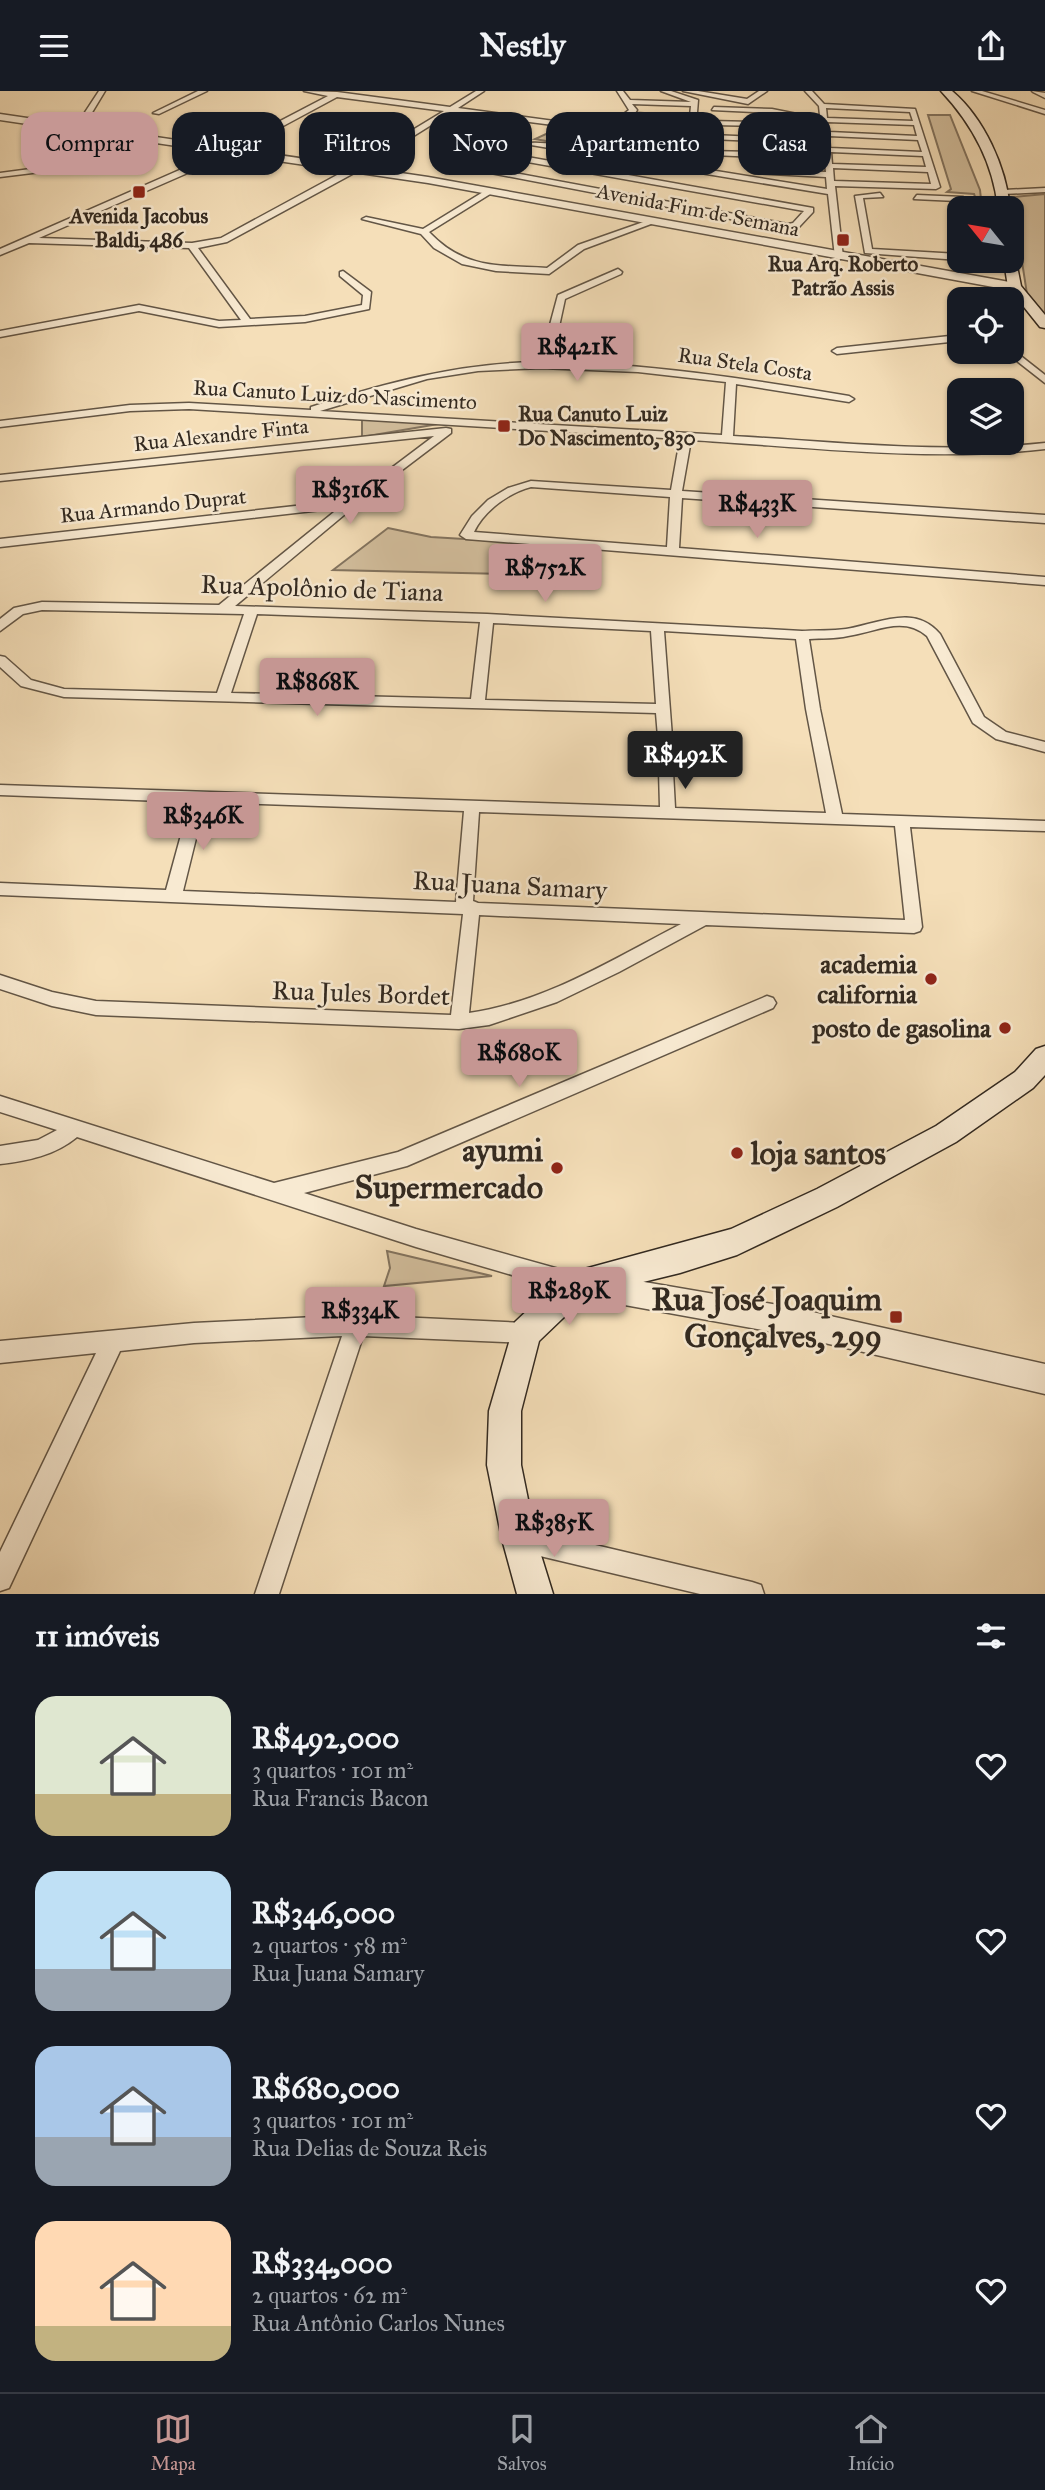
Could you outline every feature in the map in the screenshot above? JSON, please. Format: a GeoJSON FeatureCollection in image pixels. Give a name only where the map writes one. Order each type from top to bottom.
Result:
{"type":"FeatureCollection","features":[{"type":"Feature","properties":{"kind":"main road"},"geometry":{"type":"LineString","coordinates":[[946,91],[971,117],[1004,196]]}},
{"type":"Feature","properties":{"kind":"main road"},"geometry":{"type":"LineString","coordinates":[[1012,273],[1015,287]]}},
{"type":"Feature","properties":{"kind":"main road"},"geometry":{"type":"LineString","coordinates":[[1024,298],[1045,324]]}},
{"type":"Feature","properties":{"kind":"main road"},"geometry":{"type":"LineString","coordinates":[[534,1594],[519,1539],[504,1465],[505,1411],[526,1333],[577,1284],[680,1259],[737,1241],[827,1198],[947,1134],[1024,1080],[1045,1057]]}},
{"type":"Feature","properties":{"kind":"street"},"geometry":{"type":"LineString","coordinates":[[89,112],[102,91]]}},
{"type":"Feature","properties":{"kind":"street"},"geometry":{"type":"LineString","coordinates":[[158,113],[204,91]]}},
{"type":"Feature","properties":{"kind":"street"},"geometry":{"type":"LineString","coordinates":[[307,91],[339,93],[546,123]]}},
{"type":"Feature","properties":{"kind":"street"},"geometry":{"type":"LineString","coordinates":[[415,132],[481,91]]}},
{"type":"Feature","properties":{"kind":"street"},"geometry":{"type":"LineString","coordinates":[[620,91],[630,102],[630,112]]}},
{"type":"Feature","properties":{"kind":"street"},"geometry":{"type":"LineString","coordinates":[[664,91],[693,98],[693,112]]}},
{"type":"Feature","properties":{"kind":"street"},"geometry":{"type":"LineString","coordinates":[[686,91],[816,112]]}},
{"type":"Feature","properties":{"kind":"street"},"geometry":{"type":"LineString","coordinates":[[748,102],[764,91]]}},
{"type":"Feature","properties":{"kind":"street"},"geometry":{"type":"LineString","coordinates":[[808,91],[822,112]]}},
{"type":"Feature","properties":{"kind":"street"},"geometry":{"type":"LineString","coordinates":[[975,91],[1045,112]]}},
{"type":"Feature","properties":{"kind":"street"},"geometry":{"type":"LineString","coordinates":[[984,91],[1045,99]]}},
{"type":"Feature","properties":{"kind":"street"},"geometry":{"type":"LineString","coordinates":[[1035,91],[1045,99]]}},
{"type":"Feature","properties":{"kind":"street"},"geometry":{"type":"LineString","coordinates":[[285,122],[339,93]]}},
{"type":"Feature","properties":{"kind":"street"},"geometry":{"type":"LineString","coordinates":[[714,96],[715,112]]}},
{"type":"Feature","properties":{"kind":"street"},"geometry":{"type":"LineString","coordinates":[[630,102],[694,104]]}},
{"type":"Feature","properties":{"kind":"street"},"geometry":{"type":"LineString","coordinates":[[715,109],[783,112],[804,118],[806,125],[724,123]]}},
{"type":"Feature","properties":{"kind":"street"},"geometry":{"type":"LineString","coordinates":[[724,172],[933,188],[927,153],[913,109],[831,113]]}},
{"type":"Feature","properties":{"kind":"street"},"geometry":{"type":"LineString","coordinates":[[831,114],[918,123]]}},
{"type":"Feature","properties":{"kind":"street","name":"Avenida Fim de Semana"},"geometry":{"type":"LineString","coordinates":[[0,117],[21,120]]}},
{"type":"Feature","properties":{"kind":"street"},"geometry":{"type":"LineString","coordinates":[[831,134],[923,138]]}},
{"type":"Feature","properties":{"kind":"street"},"geometry":{"type":"LineString","coordinates":[[724,138],[807,141],[809,154],[802,157],[724,154]]}},
{"type":"Feature","properties":{"kind":"street"},"geometry":{"type":"LineString","coordinates":[[831,150],[927,153]]}},
{"type":"Feature","properties":{"kind":"street"},"geometry":{"type":"LineString","coordinates":[[724,174],[746,179],[831,179],[931,170]]}},
{"type":"Feature","properties":{"kind":"street"},"geometry":{"type":"LineString","coordinates":[[0,175],[21,172]]}},
{"type":"Feature","properties":{"kind":"street"},"geometry":{"type":"LineString","coordinates":[[0,252],[176,175]]}},
{"type":"Feature","properties":{"kind":"street"},"geometry":{"type":"LineString","coordinates":[[28,240],[192,246],[212,244],[237,234],[344,175]]}},
{"type":"Feature","properties":{"kind":"street","name":"Avenida Fim de Semana"},"geometry":{"type":"LineString","coordinates":[[386,175],[491,191],[839,257],[1015,287]]}},
{"type":"Feature","properties":{"kind":"street"},"geometry":{"type":"LineString","coordinates":[[508,175],[791,227],[810,210],[610,175]]}},
{"type":"Feature","properties":{"kind":"street"},"geometry":{"type":"LineString","coordinates":[[616,195],[645,175]]}},
{"type":"Feature","properties":{"kind":"street"},"geometry":{"type":"LineString","coordinates":[[831,175],[839,257]]}},
{"type":"Feature","properties":{"kind":"street"},"geometry":{"type":"LineString","coordinates":[[708,212],[746,179]]}},
{"type":"Feature","properties":{"kind":"street"},"geometry":{"type":"LineString","coordinates":[[1004,192],[1045,190]]}},
{"type":"Feature","properties":{"kind":"street"},"geometry":{"type":"LineString","coordinates":[[424,232],[491,191]]}},
{"type":"Feature","properties":{"kind":"street"},"geometry":{"type":"LineString","coordinates":[[947,198],[859,196],[863,232],[870,252],[947,256]]}},
{"type":"Feature","properties":{"kind":"street"},"geometry":{"type":"LineString","coordinates":[[366,219],[424,232],[440,250],[460,262],[549,271],[581,247],[655,221]]}},
{"type":"Feature","properties":{"kind":"street"},"geometry":{"type":"LineString","coordinates":[[192,246],[248,323]]}},
{"type":"Feature","properties":{"kind":"street"},"geometry":{"type":"LineString","coordinates":[[537,366],[552,336],[561,297],[618,272]]}},
{"type":"Feature","properties":{"kind":"street"},"geometry":{"type":"LineString","coordinates":[[0,334],[139,308],[215,323],[248,323],[355,311],[369,303],[364,290],[343,274]]}},
{"type":"Feature","properties":{"kind":"street"},"geometry":{"type":"LineString","coordinates":[[837,351],[947,339]]}},
{"type":"Feature","properties":{"kind":"street"},"geometry":{"type":"LineString","coordinates":[[1024,362],[1045,380]]}},
{"type":"Feature","properties":{"kind":"street","name":"Rua Stela Costa"},"geometry":{"type":"LineString","coordinates":[[306,412],[425,376],[467,369],[537,366],[652,370],[731,379],[849,399]]}},
{"type":"Feature","properties":{"kind":"street"},"geometry":{"type":"LineString","coordinates":[[727,439],[731,379]]}},
{"type":"Feature","properties":{"kind":"street","name":"Rua Canuto Luiz do Nascimento"},"geometry":{"type":"LineString","coordinates":[[0,424],[161,406],[306,412],[964,453],[1045,446]]}},
{"type":"Feature","properties":{"kind":"street"},"geometry":{"type":"LineString","coordinates":[[224,608],[352,503],[458,422]]}},
{"type":"Feature","properties":{"kind":"street","name":"Rua Alexandre Finta"},"geometry":{"type":"LineString","coordinates":[[0,478],[446,431]]}},
{"type":"Feature","properties":{"kind":"street"},"geometry":{"type":"LineString","coordinates":[[673,550],[676,493],[686,436]]}},
{"type":"Feature","properties":{"kind":"street"},"geometry":{"type":"LineString","coordinates":[[1045,519],[521,485],[475,518],[466,535],[1045,581]]}},
{"type":"Feature","properties":{"kind":"street","name":"Rua Armando Duprat"},"geometry":{"type":"LineString","coordinates":[[0,543],[352,503]]}},
{"type":"Feature","properties":{"kind":"street","name":"Rua Apolônio de Tiana"},"geometry":{"type":"LineString","coordinates":[[0,627],[8,617],[30,607],[252,609],[487,618],[802,635],[848,632],[904,620],[927,627],[978,720],[986,729],[1017,742],[1045,747]]}},
{"type":"Feature","properties":{"kind":"street"},"geometry":{"type":"LineString","coordinates":[[223,697],[252,609]]}},
{"type":"Feature","properties":{"kind":"street"},"geometry":{"type":"LineString","coordinates":[[478,705],[487,618]]}},
{"type":"Feature","properties":{"kind":"street"},"geometry":{"type":"LineString","coordinates":[[657,627],[665,737]]}},
{"type":"Feature","properties":{"kind":"street"},"geometry":{"type":"LineString","coordinates":[[802,635],[813,709],[835,819]]}},
{"type":"Feature","properties":{"kind":"street"},"geometry":{"type":"LineString","coordinates":[[0,660],[8,670],[26,683],[53,691],[662,709]]}},
{"type":"Feature","properties":{"kind":"street"},"geometry":{"type":"LineString","coordinates":[[666,771],[668,813]]}},
{"type":"Feature","properties":{"kind":"street"},"geometry":{"type":"LineString","coordinates":[[0,790],[198,799],[1045,826]]}},
{"type":"Feature","properties":{"kind":"street"},"geometry":{"type":"LineString","coordinates":[[173,896],[198,799]]}},
{"type":"Feature","properties":{"kind":"street"},"geometry":{"type":"LineString","coordinates":[[459,1023],[472,806]]}},
{"type":"Feature","properties":{"kind":"street","name":"Rua Juana Samary"},"geometry":{"type":"LineString","coordinates":[[0,889],[914,927],[902,823]]}},
{"type":"Feature","properties":{"kind":"street","name":"Rua Jules Bordet"},"geometry":{"type":"LineString","coordinates":[[0,982],[52,999],[96,1008],[459,1023],[489,1020],[516,1013],[702,920]]}},
{"type":"Feature","properties":{"kind":"street"},"geometry":{"type":"LineString","coordinates":[[276,1191],[400,1160],[767,1003]]}},
{"type":"Feature","properties":{"kind":"street"},"geometry":{"type":"LineString","coordinates":[[0,1104],[416,1238],[577,1284],[790,1321],[1041,1374]]}},
{"type":"Feature","properties":{"kind":"street"},"geometry":{"type":"LineString","coordinates":[[0,1155],[27,1153],[48,1146],[75,1126]]}},
{"type":"Feature","properties":{"kind":"street"},"geometry":{"type":"LineString","coordinates":[[267,1594],[356,1325]]}},
{"type":"Feature","properties":{"kind":"street"},"geometry":{"type":"LineString","coordinates":[[0,1352],[194,1332],[356,1325],[526,1333]]}},
{"type":"Feature","properties":{"kind":"street"},"geometry":{"type":"LineString","coordinates":[[0,1579],[113,1342]]}},
{"type":"Feature","properties":{"kind":"street"},"geometry":{"type":"LineString","coordinates":[[519,1539],[752,1594]]}},
{"type":"Feature","properties":{"kind":"shaded area"},"geometry":{"type":"Polygon","coordinates":[[[928,115],[950,115],[981,196],[947,192],[951,189],[928,115]]]}},
{"type":"Feature","properties":{"kind":"shaded area"},"geometry":{"type":"Polygon","coordinates":[[[546,134],[546,141],[535,139],[546,134]]]}},
{"type":"Feature","properties":{"kind":"shaded area"},"geometry":{"type":"Polygon","coordinates":[[[1045,194],[1045,314],[1027,294],[1024,273],[1023,196],[1045,194]]]}},
{"type":"Feature","properties":{"kind":"shaded area"},"geometry":{"type":"Polygon","coordinates":[[[362,417],[444,423],[362,437],[362,417]]]}},
{"type":"Feature","properties":{"kind":"shaded area"},"geometry":{"type":"Polygon","coordinates":[[[388,528],[431,537],[513,542],[505,574],[333,570],[388,528]]]}},
{"type":"Feature","properties":{"kind":"shaded area"},"geometry":{"type":"Polygon","coordinates":[[[387,1251],[492,1276],[384,1286],[390,1268],[387,1251]]]}},
{"type":"Feature","properties":{"kind":"place","name":"Avenida Jacobus Baldi, 486"},"geometry":{"type":"Point","coordinates":[139,192]}},
{"type":"Feature","properties":{"kind":"place","name":"Rua Arq. Roberto Patrão Assis"},"geometry":{"type":"Point","coordinates":[843,240]}},
{"type":"Feature","properties":{"kind":"place","name":"Rua Canuto Luiz Do Nascimento, 830"},"geometry":{"type":"Point","coordinates":[504,426]}},
{"type":"Feature","properties":{"kind":"place","name":"academia california"},"geometry":{"type":"Point","coordinates":[931,979]}},
{"type":"Feature","properties":{"kind":"place","name":"posto de gasolina"},"geometry":{"type":"Point","coordinates":[1005,1028]}},
{"type":"Feature","properties":{"kind":"place","name":"loja santos"},"geometry":{"type":"Point","coordinates":[737,1153]}},
{"type":"Feature","properties":{"kind":"place","name":"ayumi Supermercado"},"geometry":{"type":"Point","coordinates":[557,1168]}},
{"type":"Feature","properties":{"kind":"place","name":"Rua José Joaquim Gonçalves, 299"},"geometry":{"type":"Point","coordinates":[896,1317]}}]}
